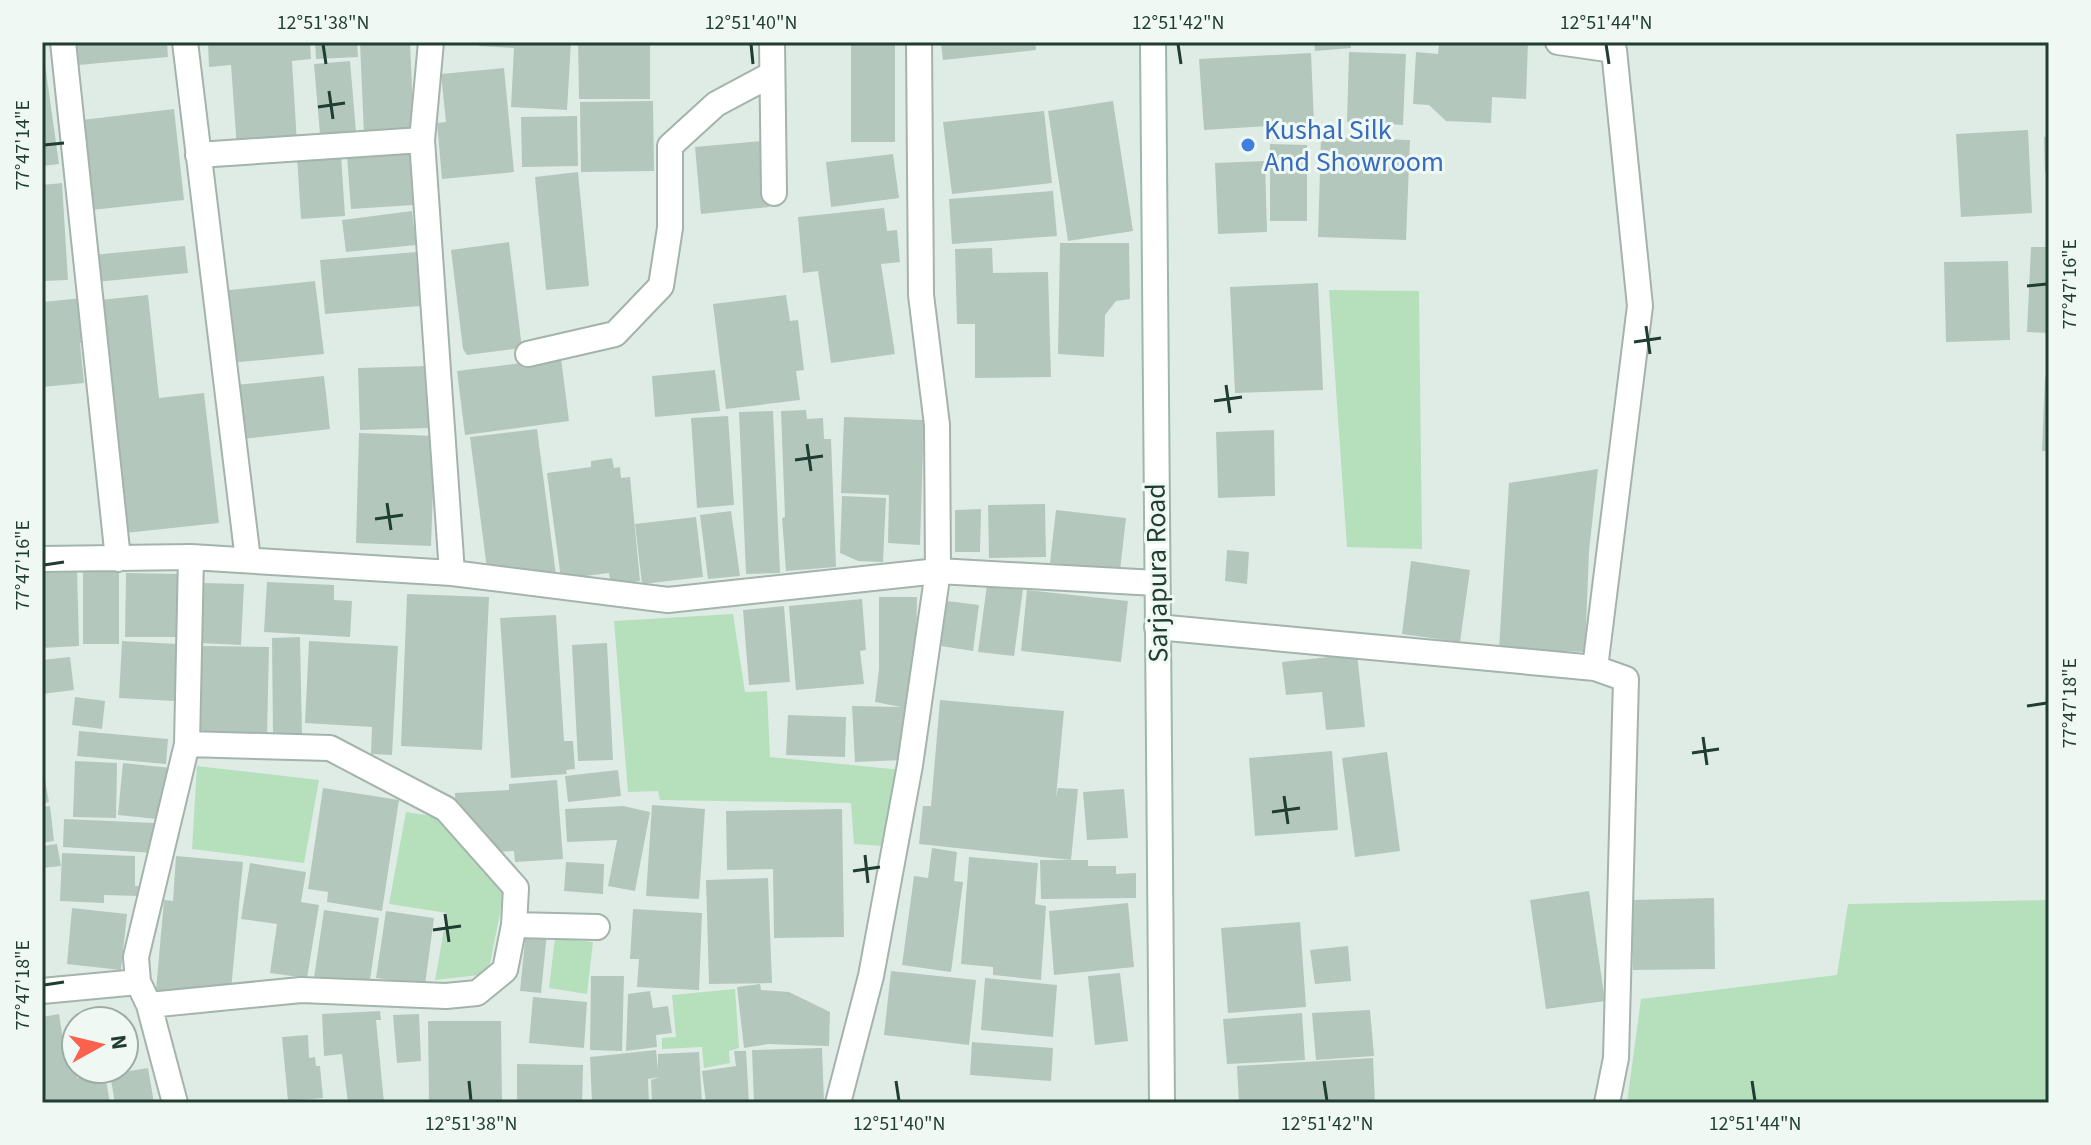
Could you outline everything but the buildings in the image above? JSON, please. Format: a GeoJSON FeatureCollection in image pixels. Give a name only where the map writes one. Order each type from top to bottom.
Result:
{"type":"FeatureCollection","features":[{"type":"Feature","properties":{"kind":"street"},"geometry":{"type":"LineString","coordinates":[[63,42],[118,559]]}},
{"type":"Feature","properties":{"kind":"street"},"geometry":{"type":"LineString","coordinates":[[185,42],[248,560]]}},
{"type":"Feature","properties":{"kind":"street"},"geometry":{"type":"LineString","coordinates":[[431,42],[422,140],[452,573]]}},
{"type":"Feature","properties":{"kind":"street"},"geometry":{"type":"LineString","coordinates":[[772,42],[774,193]]}},
{"type":"Feature","properties":{"kind":"street"},"geometry":{"type":"LineString","coordinates":[[838,1103],[871,976],[910,765],[938,571],[937,425],[921,295],[919,42]]}},
{"type":"Feature","properties":{"kind":"street","name":"Sarjapura Road"},"geometry":{"type":"LineString","coordinates":[[1153,42],[1162,1103]]}},
{"type":"Feature","properties":{"kind":"street"},"geometry":{"type":"LineString","coordinates":[[1558,42],[1614,50],[1640,306],[1595,668]]}},
{"type":"Feature","properties":{"kind":"street"},"geometry":{"type":"LineString","coordinates":[[528,354],[615,334],[661,286],[670,228],[670,146],[716,104],[772,74]]}},
{"type":"Feature","properties":{"kind":"street"},"geometry":{"type":"LineString","coordinates":[[198,155],[422,140]]}},
{"type":"Feature","properties":{"kind":"street"},"geometry":{"type":"LineString","coordinates":[[175,1103],[149,1005],[138,982],[136,957],[187,744],[191,557]]}},
{"type":"Feature","properties":{"kind":"street"},"geometry":{"type":"LineString","coordinates":[[42,559],[191,557],[452,573],[668,600],[938,571],[1156,583]]}},
{"type":"Feature","properties":{"kind":"street"},"geometry":{"type":"LineString","coordinates":[[1157,627],[1595,668],[1626,679],[1616,1058],[1607,1103]]}},
{"type":"Feature","properties":{"kind":"street"},"geometry":{"type":"LineString","coordinates":[[149,1005],[301,990],[446,996],[477,993],[505,970],[514,925],[516,888],[446,809],[330,748],[187,744]]}},
{"type":"Feature","properties":{"kind":"street"},"geometry":{"type":"LineString","coordinates":[[514,925],[597,927]]}},
{"type":"Feature","properties":{"kind":"street"},"geometry":{"type":"LineString","coordinates":[[42,991],[138,982]]}},
{"type":"Feature","properties":{"kind":"green space"},"geometry":{"type":"Polygon","coordinates":[[[1329,290],[1419,291],[1422,549],[1347,547],[1329,290]]]}},
{"type":"Feature","properties":{"kind":"green space"},"geometry":{"type":"Polygon","coordinates":[[[733,614],[745,692],[767,691],[770,757],[902,770],[882,846],[854,844],[851,803],[660,800],[658,791],[628,792],[614,621],[733,614]]]}},
{"type":"Feature","properties":{"kind":"green space"},"geometry":{"type":"Polygon","coordinates":[[[197,766],[319,780],[304,863],[192,849],[197,766]]]}},
{"type":"Feature","properties":{"kind":"green space"},"geometry":{"type":"Polygon","coordinates":[[[406,812],[439,817],[504,893],[488,974],[435,980],[447,913],[389,904],[406,812]]]}},
{"type":"Feature","properties":{"kind":"green space"},"geometry":{"type":"Polygon","coordinates":[[[2049,900],[2049,1103],[1627,1103],[1641,999],[1837,975],[1848,904],[2049,900]]]}},
{"type":"Feature","properties":{"kind":"green space"},"geometry":{"type":"Polygon","coordinates":[[[555,938],[593,942],[587,994],[549,988],[555,938]]]}},
{"type":"Feature","properties":{"kind":"green space"},"geometry":{"type":"Polygon","coordinates":[[[735,989],[739,1048],[729,1051],[730,1063],[704,1068],[702,1047],[662,1049],[662,1038],[676,1037],[672,995],[735,989]]]}},
{"type":"Feature","properties":{"kind":"place","name":"Kushal Silk And Showroom"},"geometry":{"type":"Point","coordinates":[1248,145]}}]}
